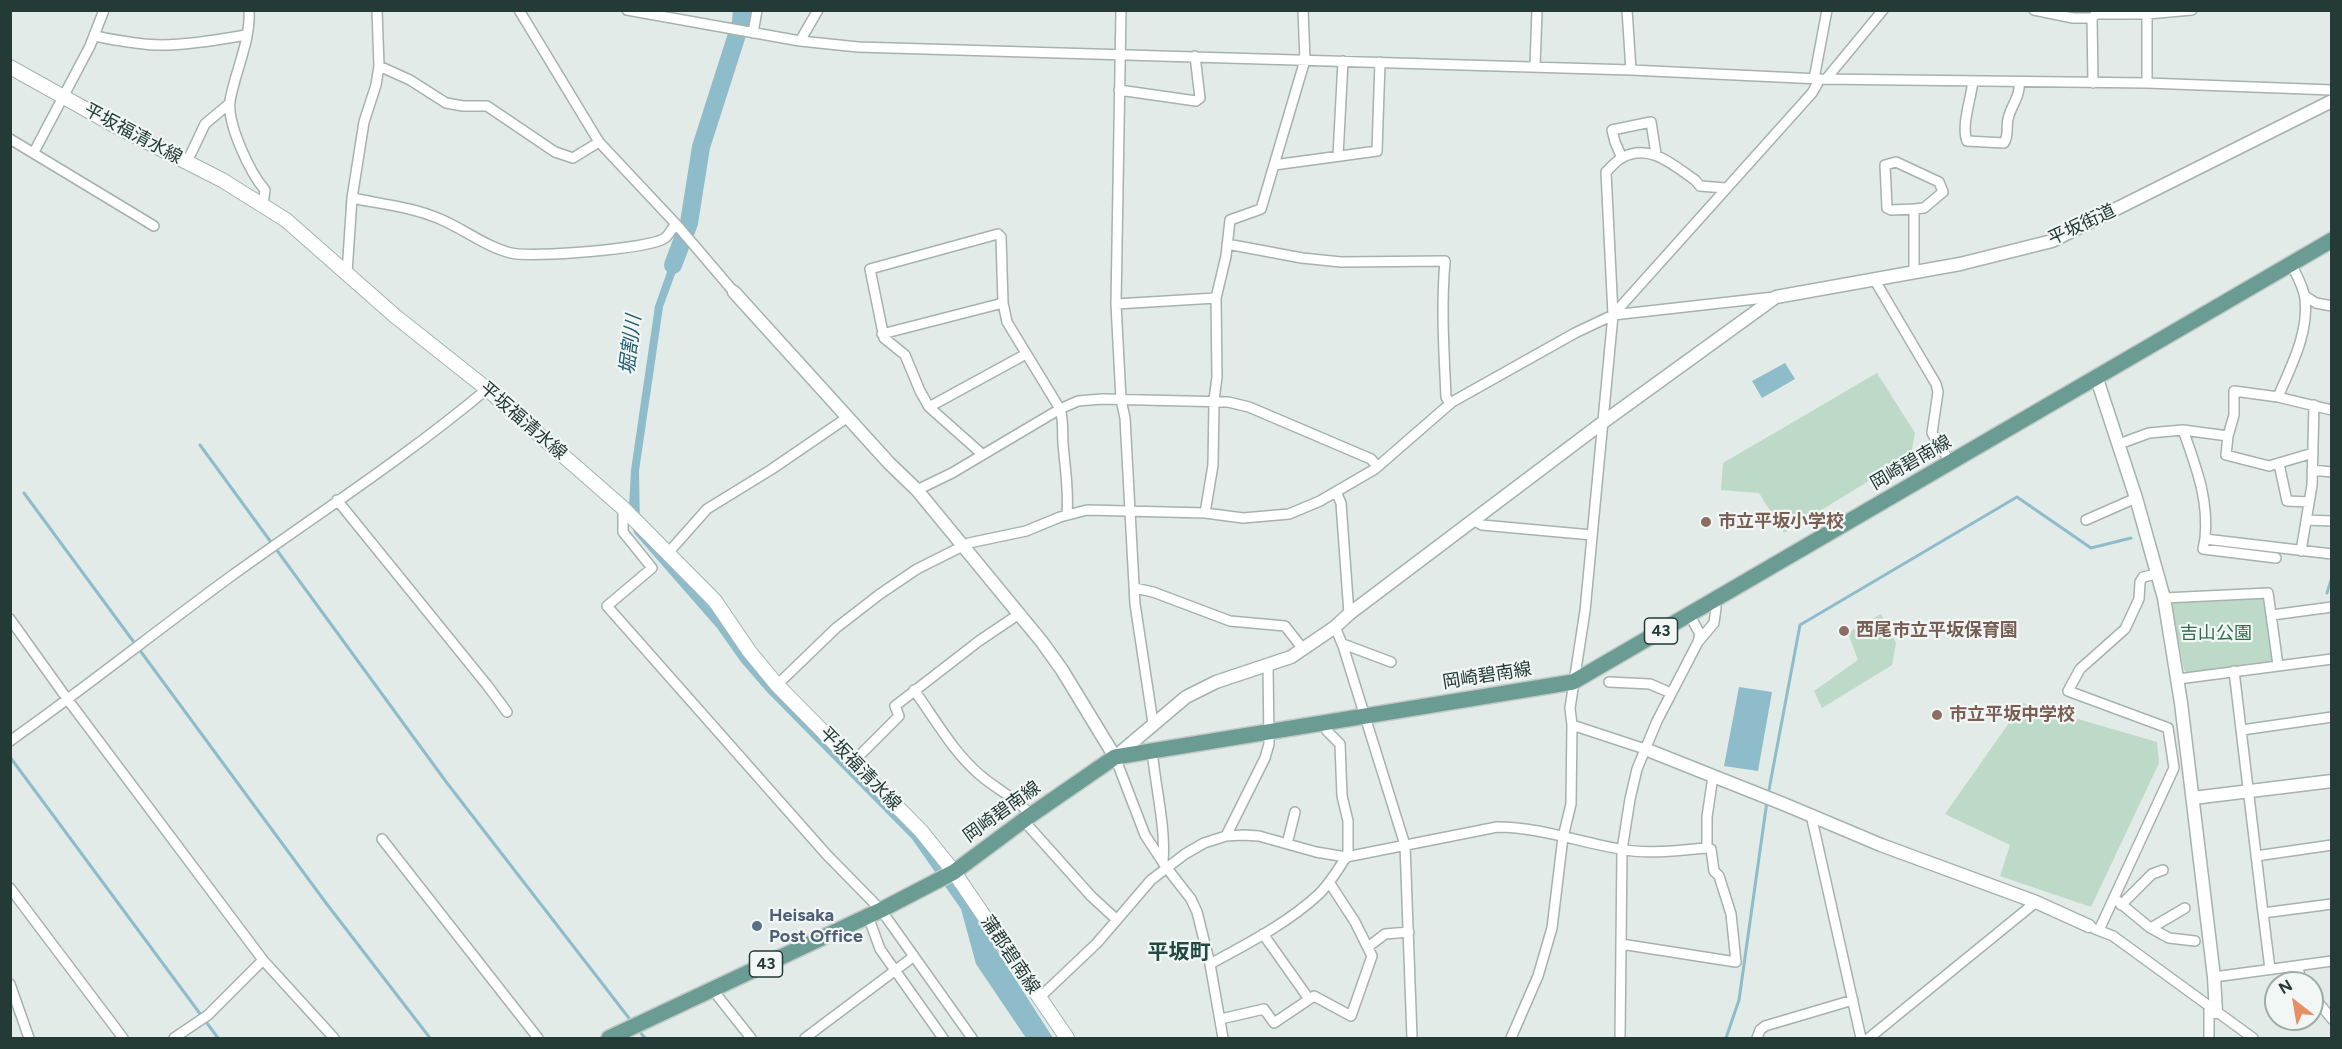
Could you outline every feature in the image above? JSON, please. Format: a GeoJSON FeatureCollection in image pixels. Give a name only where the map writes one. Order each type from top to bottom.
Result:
{"type":"FeatureCollection","features":[{"type":"Feature","properties":{"kind":"main road","name":"平坂福清水線"},"geometry":{"type":"LineString","coordinates":[[10,67],[263,204],[286,220],[395,316],[487,389],[623,508],[715,601],[749,651],[777,685],[921,831],[949,875]]}},
{"type":"Feature","properties":{"kind":"main road","name":"岡崎碧南線"},"geometry":{"type":"LineString","coordinates":[[609,1038],[875,913],[949,875],[1115,757],[1152,749],[1365,717],[1573,682],[2097,379],[2331,240]]}},
{"type":"Feature","properties":{"kind":"main road","name":"蒲郡碧南線"},"geometry":{"type":"LineString","coordinates":[[949,875],[1067,1038]]}},
{"type":"Feature","properties":{"kind":"street"},"geometry":{"type":"LineString","coordinates":[[34,152],[64,98],[104,10]]}},
{"type":"Feature","properties":{"kind":"street"},"geometry":{"type":"LineString","coordinates":[[249,10],[250,21],[244,53],[230,103],[235,134],[258,182],[265,190],[263,204]]}},
{"type":"Feature","properties":{"kind":"street"},"geometry":{"type":"LineString","coordinates":[[347,273],[352,198],[364,122],[376,85],[379,66],[377,10]]}},
{"type":"Feature","properties":{"kind":"street"},"geometry":{"type":"LineString","coordinates":[[519,10],[599,142],[917,490],[1062,670],[1115,757],[1145,835],[1164,865],[1186,891],[1197,912],[1210,964],[1223,1038]]}},
{"type":"Feature","properties":{"kind":"street"},"geometry":{"type":"LineString","coordinates":[[627,10],[753,33],[858,47],[1631,70],[1820,79],[2147,83],[2331,90]]}},
{"type":"Feature","properties":{"kind":"street"},"geometry":{"type":"LineString","coordinates":[[753,33],[757,10]]}},
{"type":"Feature","properties":{"kind":"street"},"geometry":{"type":"LineString","coordinates":[[800,40],[818,10]]}},
{"type":"Feature","properties":{"kind":"street"},"geometry":{"type":"LineString","coordinates":[[1121,10],[1116,304],[1121,400],[1125,418],[1131,510],[1135,604],[1153,723]]}},
{"type":"Feature","properties":{"kind":"street"},"geometry":{"type":"LineString","coordinates":[[1205,513],[1213,465],[1214,400],[1217,377],[1216,298],[1230,220],[1261,209],[1298,91],[1305,60],[1303,10]]}},
{"type":"Feature","properties":{"kind":"street"},"geometry":{"type":"LineString","coordinates":[[1535,67],[1537,10]]}},
{"type":"Feature","properties":{"kind":"street"},"geometry":{"type":"LineString","coordinates":[[1627,10],[1631,70]]}},
{"type":"Feature","properties":{"kind":"street"},"geometry":{"type":"LineString","coordinates":[[1820,79],[1827,10]]}},
{"type":"Feature","properties":{"kind":"street"},"geometry":{"type":"LineString","coordinates":[[1613,315],[1812,93],[1820,79],[1883,10]]}},
{"type":"Feature","properties":{"kind":"street"},"geometry":{"type":"LineString","coordinates":[[2034,10],[2073,18],[2092,18],[2096,14],[2192,10]]}},
{"type":"Feature","properties":{"kind":"street"},"geometry":{"type":"LineString","coordinates":[[2147,12],[2147,83]]}},
{"type":"Feature","properties":{"kind":"street"},"geometry":{"type":"LineString","coordinates":[[2092,18],[2093,83]]}},
{"type":"Feature","properties":{"kind":"street"},"geometry":{"type":"LineString","coordinates":[[94,36],[160,45],[196,43],[246,35]]}},
{"type":"Feature","properties":{"kind":"street"},"geometry":{"type":"LineString","coordinates":[[1119,90],[1196,101],[1200,98],[1195,56]]}},
{"type":"Feature","properties":{"kind":"street"},"geometry":{"type":"LineString","coordinates":[[1338,156],[1343,61]]}},
{"type":"Feature","properties":{"kind":"street"},"geometry":{"type":"LineString","coordinates":[[1274,165],[1377,151],[1380,62]]}},
{"type":"Feature","properties":{"kind":"street"},"geometry":{"type":"LineString","coordinates":[[379,66],[410,80],[446,103],[487,106],[555,152],[573,158],[599,142]]}},
{"type":"Feature","properties":{"kind":"street"},"geometry":{"type":"LineString","coordinates":[[1973,81],[1964,128],[1966,139],[1967,141],[2004,143],[2008,119],[2020,90],[2019,82]]}},
{"type":"Feature","properties":{"kind":"street","name":"平坂街道"},"geometry":{"type":"LineString","coordinates":[[1776,297],[1960,264],[2052,241],[2331,101]]}},
{"type":"Feature","properties":{"kind":"street"},"geometry":{"type":"LineString","coordinates":[[187,162],[205,124],[230,103]]}},
{"type":"Feature","properties":{"kind":"street"},"geometry":{"type":"LineString","coordinates":[[1622,158],[1612,130],[1651,123],[1656,154]]}},
{"type":"Feature","properties":{"kind":"street"},"geometry":{"type":"LineString","coordinates":[[10,139],[154,226]]}},
{"type":"Feature","properties":{"kind":"street"},"geometry":{"type":"LineString","coordinates":[[1510,1038],[1540,969],[1552,928],[1563,837],[1571,804],[1572,725],[1570,708],[1585,611],[1613,315],[1606,172],[1622,158],[1648,152],[1656,154],[1695,180],[1700,186],[1725,189]]}},
{"type":"Feature","properties":{"kind":"street"},"geometry":{"type":"LineString","coordinates":[[1896,162],[1939,182],[1943,192],[1924,207],[1914,209],[1891,210],[1887,208],[1885,165],[1896,162]]}},
{"type":"Feature","properties":{"kind":"street"},"geometry":{"type":"LineString","coordinates":[[352,198],[440,219],[510,253],[535,255],[655,243],[666,238],[675,224]]}},
{"type":"Feature","properties":{"kind":"street"},"geometry":{"type":"LineString","coordinates":[[1914,209],[1914,272]]}},
{"type":"Feature","properties":{"kind":"street"},"geometry":{"type":"LineString","coordinates":[[982,454],[929,407],[905,355],[884,338],[870,269],[998,234],[1001,237],[1003,303],[1007,322],[1060,410],[1064,421],[1062,440],[1069,490],[1067,515]]}},
{"type":"Feature","properties":{"kind":"street"},"geometry":{"type":"LineString","coordinates":[[1227,244],[1302,258],[1341,262],[1445,261],[1442,304],[1443,333],[1446,397],[1450,404]]}},
{"type":"Feature","properties":{"kind":"street"},"geometry":{"type":"LineString","coordinates":[[2278,397],[2302,337],[2305,296],[2290,264]]}},
{"type":"Feature","properties":{"kind":"street"},"geometry":{"type":"LineString","coordinates":[[1874,279],[1936,384],[1938,392],[1932,433],[1950,462]]}},
{"type":"Feature","properties":{"kind":"street"},"geometry":{"type":"LineString","coordinates":[[2305,296],[2316,303],[2331,306]]}},
{"type":"Feature","properties":{"kind":"street"},"geometry":{"type":"LineString","coordinates":[[777,685],[836,627],[880,594],[917,569],[963,546],[1026,531],[1047,521],[1087,510],[1205,513],[1242,518],[1289,514],[1305,509],[1377,466],[1450,404],[1575,333],[1613,315],[1776,297]]}},
{"type":"Feature","properties":{"kind":"street"},"geometry":{"type":"LineString","coordinates":[[1115,757],[1153,723],[1202,688],[1291,657],[1335,627],[1349,614],[1602,423],[1776,297]]}},
{"type":"Feature","properties":{"kind":"street"},"geometry":{"type":"LineString","coordinates":[[1116,304],[1216,298]]}},
{"type":"Feature","properties":{"kind":"street"},"geometry":{"type":"LineString","coordinates":[[882,334],[1003,303]]}},
{"type":"Feature","properties":{"kind":"street"},"geometry":{"type":"LineString","coordinates":[[929,407],[1026,354]]}},
{"type":"Feature","properties":{"kind":"street"},"geometry":{"type":"LineString","coordinates":[[2097,379],[2136,498],[2164,598],[2178,679],[2214,977],[2209,1038]]}},
{"type":"Feature","properties":{"kind":"street"},"geometry":{"type":"LineString","coordinates":[[10,741],[68,700],[204,596],[423,440],[487,389]]}},
{"type":"Feature","properties":{"kind":"street"},"geometry":{"type":"LineString","coordinates":[[2313,453],[2269,466],[2226,455],[2234,415],[2234,391],[2278,397],[2331,410]]}},
{"type":"Feature","properties":{"kind":"street"},"geometry":{"type":"LineString","coordinates":[[917,490],[952,473],[1078,401],[1102,399],[1214,400],[1249,406],[1371,459],[1377,466]]}},
{"type":"Feature","properties":{"kind":"street"},"geometry":{"type":"LineString","coordinates":[[2301,551],[2312,470],[2314,405]]}},
{"type":"Feature","properties":{"kind":"street"},"geometry":{"type":"LineString","coordinates":[[668,553],[707,509],[772,469],[848,417]]}},
{"type":"Feature","properties":{"kind":"street"},"geometry":{"type":"LineString","coordinates":[[2119,444],[2149,433],[2183,430],[2228,436]]}},
{"type":"Feature","properties":{"kind":"street"},"geometry":{"type":"LineString","coordinates":[[2183,430],[2205,500],[2207,518],[2204,542],[2270,553],[2301,551],[2331,554]]}},
{"type":"Feature","properties":{"kind":"street"},"geometry":{"type":"LineString","coordinates":[[2279,464],[2287,501],[2309,502]]}},
{"type":"Feature","properties":{"kind":"street"},"geometry":{"type":"LineString","coordinates":[[2312,470],[2331,472]]}},
{"type":"Feature","properties":{"kind":"street"},"geometry":{"type":"LineString","coordinates":[[1336,492],[1341,503],[1349,614]]}},
{"type":"Feature","properties":{"kind":"street"},"geometry":{"type":"LineString","coordinates":[[2086,520],[2136,498]]}},
{"type":"Feature","properties":{"kind":"street"},"geometry":{"type":"LineString","coordinates":[[337,500],[507,712]]}},
{"type":"Feature","properties":{"kind":"street"},"geometry":{"type":"LineString","coordinates":[[623,508],[623,532],[652,568],[607,606],[827,855],[913,957],[972,1038]]}},
{"type":"Feature","properties":{"kind":"street"},"geometry":{"type":"LineString","coordinates":[[2306,520],[2331,521]]}},
{"type":"Feature","properties":{"kind":"street"},"geometry":{"type":"LineString","coordinates":[[1475,521],[1482,525],[1592,535]]}},
{"type":"Feature","properties":{"kind":"street"},"geometry":{"type":"LineString","coordinates":[[2117,902],[2174,768],[2168,728],[2068,691],[2080,669],[2126,629],[2139,599],[2140,582],[2143,577],[2157,574]]}},
{"type":"Feature","properties":{"kind":"street"},"geometry":{"type":"LineString","coordinates":[[1135,588],[1153,592],[1230,621],[1285,626],[1303,649]]}},
{"type":"Feature","properties":{"kind":"street"},"geometry":{"type":"LineString","coordinates":[[2164,598],[2268,592],[2278,665]]}},
{"type":"Feature","properties":{"kind":"street"},"geometry":{"type":"LineString","coordinates":[[1620,1038],[1622,850],[1632,789],[1637,769],[1671,693],[1698,642],[1714,623],[1716,608],[1712,601]]}},
{"type":"Feature","properties":{"kind":"street"},"geometry":{"type":"LineString","coordinates":[[2272,615],[2331,607]]}},
{"type":"Feature","properties":{"kind":"street"},"geometry":{"type":"LineString","coordinates":[[853,762],[899,716],[895,706],[1019,614]]}},
{"type":"Feature","properties":{"kind":"street"},"geometry":{"type":"LineString","coordinates":[[1689,614],[1700,634],[1698,642]]}},
{"type":"Feature","properties":{"kind":"street"},"geometry":{"type":"LineString","coordinates":[[10,618],[68,700],[263,960],[334,1038]]}},
{"type":"Feature","properties":{"kind":"street"},"geometry":{"type":"LineString","coordinates":[[1335,627],[1343,644],[1389,787],[1405,845],[1412,1038]]}},
{"type":"Feature","properties":{"kind":"street"},"geometry":{"type":"LineString","coordinates":[[1343,644],[1391,662]]}},
{"type":"Feature","properties":{"kind":"street"},"geometry":{"type":"LineString","coordinates":[[2178,679],[2331,659]]}},
{"type":"Feature","properties":{"kind":"street"},"geometry":{"type":"LineString","coordinates":[[1226,836],[1265,758],[1269,744],[1268,666]]}},
{"type":"Feature","properties":{"kind":"street"},"geometry":{"type":"LineString","coordinates":[[2234,671],[2270,969]]}},
{"type":"Feature","properties":{"kind":"street"},"geometry":{"type":"LineString","coordinates":[[1610,682],[1650,684],[1671,693]]}},
{"type":"Feature","properties":{"kind":"street"},"geometry":{"type":"LineString","coordinates":[[914,690],[959,753],[980,775],[1013,797],[1027,818],[1091,896],[1117,920]]}},
{"type":"Feature","properties":{"kind":"street"},"geometry":{"type":"LineString","coordinates":[[2242,730],[2331,717]]}},
{"type":"Feature","properties":{"kind":"street"},"geometry":{"type":"LineString","coordinates":[[1210,964],[1263,934],[1307,904],[1329,882],[1347,857],[1348,821],[1342,796],[1340,744],[1327,731],[1326,723]]}},
{"type":"Feature","properties":{"kind":"street"},"geometry":{"type":"LineString","coordinates":[[1572,725],[1645,750],[1881,845],[2036,902],[2112,936],[2253,1038]]}},
{"type":"Feature","properties":{"kind":"street"},"geometry":{"type":"LineString","coordinates":[[1152,749],[1164,847],[1164,865]]}},
{"type":"Feature","properties":{"kind":"street"},"geometry":{"type":"LineString","coordinates":[[1707,848],[1707,817],[1713,776]]}},
{"type":"Feature","properties":{"kind":"street"},"geometry":{"type":"LineString","coordinates":[[2193,798],[2331,781]]}},
{"type":"Feature","properties":{"kind":"street"},"geometry":{"type":"LineString","coordinates":[[1287,844],[1295,812]]}},
{"type":"Feature","properties":{"kind":"street"},"geometry":{"type":"LineString","coordinates":[[1811,815],[1861,1038]]}},
{"type":"Feature","properties":{"kind":"street"},"geometry":{"type":"LineString","coordinates":[[1039,998],[1097,943],[1164,865],[1204,843],[1226,836],[1259,836],[1316,852],[1347,857],[1497,827],[1513,827],[1622,850],[1665,852],[1711,849],[1714,871],[1722,885],[1731,914],[1736,962],[1621,944]]}},
{"type":"Feature","properties":{"kind":"street"},"geometry":{"type":"LineString","coordinates":[[382,839],[538,1038]]}},
{"type":"Feature","properties":{"kind":"street"},"geometry":{"type":"LineString","coordinates":[[2256,856],[2331,845]]}},
{"type":"Feature","properties":{"kind":"street"},"geometry":{"type":"LineString","coordinates":[[2094,928],[2117,902],[2152,874],[2163,870]]}},
{"type":"Feature","properties":{"kind":"street"},"geometry":{"type":"LineString","coordinates":[[1221,1019],[1264,1009],[1274,1023],[1314,996],[1351,1016],[1371,960],[1368,947],[1355,922],[1329,882]]}},
{"type":"Feature","properties":{"kind":"street"},"geometry":{"type":"LineString","coordinates":[[10,888],[123,1038]]}},
{"type":"Feature","properties":{"kind":"street"},"geometry":{"type":"LineString","coordinates":[[1869,1038],[2036,902]]}},
{"type":"Feature","properties":{"kind":"street"},"geometry":{"type":"LineString","coordinates":[[2117,902],[2151,928],[2169,938],[2195,941]]}},
{"type":"Feature","properties":{"kind":"street"},"geometry":{"type":"LineString","coordinates":[[2263,913],[2331,904]]}},
{"type":"Feature","properties":{"kind":"street"},"geometry":{"type":"LineString","coordinates":[[2151,928],[2185,908]]}},
{"type":"Feature","properties":{"kind":"street"},"geometry":{"type":"LineString","coordinates":[[875,913],[880,949],[943,1038]]}},
{"type":"Feature","properties":{"kind":"street"},"geometry":{"type":"LineString","coordinates":[[1368,947],[1385,934],[1409,932]]}},
{"type":"Feature","properties":{"kind":"street"},"geometry":{"type":"LineString","coordinates":[[1263,934],[1309,999]]}},
{"type":"Feature","properties":{"kind":"street"},"geometry":{"type":"LineString","coordinates":[[805,1038],[913,957]]}},
{"type":"Feature","properties":{"kind":"street"},"geometry":{"type":"LineString","coordinates":[[174,1038],[208,1015],[263,960]]}},
{"type":"Feature","properties":{"kind":"street"},"geometry":{"type":"LineString","coordinates":[[2214,977],[2331,961]]}},
{"type":"Feature","properties":{"kind":"street"},"geometry":{"type":"LineString","coordinates":[[2298,966],[2299,971]]}},
{"type":"Feature","properties":{"kind":"street"},"geometry":{"type":"LineString","coordinates":[[10,984],[29,1038]]}},
{"type":"Feature","properties":{"kind":"street"},"geometry":{"type":"LineString","coordinates":[[712,989],[751,1038]]}},
{"type":"Feature","properties":{"kind":"street"},"geometry":{"type":"LineString","coordinates":[[1757,1038],[1760,1030],[1766,1026],[1853,1000]]}},
{"type":"Feature","properties":{"kind":"green space"},"geometry":{"type":"Polygon","coordinates":[[[1877,373],[1915,433],[1911,455],[1784,533],[1759,493],[1721,490],[1723,463],[1877,373]]]}},
{"type":"Feature","properties":{"kind":"green space","name":"吉山公園"},"geometry":{"type":"Polygon","coordinates":[[[2263,596],[2266,598],[2273,659],[2270,663],[2187,673],[2184,670],[2171,602],[2174,600],[2263,596]]]}},
{"type":"Feature","properties":{"kind":"green space"},"geometry":{"type":"Polygon","coordinates":[[[1881,614],[1896,643],[1892,665],[1822,708],[1814,691],[1858,660],[1848,633],[1881,614]]]}},
{"type":"Feature","properties":{"kind":"green space"},"geometry":{"type":"Polygon","coordinates":[[[2023,703],[2157,742],[2159,763],[2091,907],[2000,876],[2010,845],[1945,814],[2023,703]]]}},
{"type":"Feature","properties":{"kind":"water"},"geometry":{"type":"Polygon","coordinates":[[[678,241],[685,247],[663,307],[639,471],[640,531],[918,836],[962,896],[1053,1038],[1026,1038],[976,964],[961,909],[912,839],[767,692],[741,662],[717,628],[634,533],[629,506],[631,470],[655,306],[678,241]]]}},
{"type":"Feature","properties":{"kind":"water"},"geometry":{"type":"Polygon","coordinates":[[[1785,363],[1795,379],[1762,398],[1752,381],[1785,363]]]}},
{"type":"Feature","properties":{"kind":"water"},"geometry":{"type":"Polygon","coordinates":[[[1739,687],[1772,692],[1758,771],[1724,766],[1739,687]]]}},
{"type":"Feature","properties":{"kind":"waterway","name":"堀割川"},"geometry":{"type":"LineString","coordinates":[[673,265],[689,223],[701,147],[741,22],[742,10]]}},
{"type":"Feature","properties":{"kind":"waterway"},"geometry":{"type":"LineString","coordinates":[[200,445],[447,783],[632,1022]]}},
{"type":"Feature","properties":{"kind":"waterway"},"geometry":{"type":"LineString","coordinates":[[24,493],[326,903],[430,1038]]}},
{"type":"Feature","properties":{"kind":"waterway"},"geometry":{"type":"LineString","coordinates":[[1768,795],[1800,625],[2017,497],[2091,548],[2131,538]]}},
{"type":"Feature","properties":{"kind":"waterway"},"geometry":{"type":"LineString","coordinates":[[2327,593],[2332,577]]}},
{"type":"Feature","properties":{"kind":"waterway"},"geometry":{"type":"LineString","coordinates":[[10,757],[218,1038]]}},
{"type":"Feature","properties":{"kind":"waterway"},"geometry":{"type":"LineString","coordinates":[[1726,1038],[1739,1000],[1767,801]]}},
{"type":"Feature","properties":{"kind":"waterway"},"geometry":{"type":"LineString","coordinates":[[638,1030],[645,1038]]}},
{"type":"Feature","properties":{"kind":"place","name":"市立平坂小学校"},"geometry":{"type":"Point","coordinates":[1706,522]}},
{"type":"Feature","properties":{"kind":"place","name":"西尾市立平坂保育園"},"geometry":{"type":"Point","coordinates":[1844,631]}},
{"type":"Feature","properties":{"kind":"place","name":"市立平坂中学校"},"geometry":{"type":"Point","coordinates":[1937,715]}},
{"type":"Feature","properties":{"kind":"place","name":"Heisaka Post Office"},"geometry":{"type":"Point","coordinates":[757,926]}},
{"type":"Feature","properties":{"kind":"district","name":"平坂町"},"geometry":{"type":"Point","coordinates":[1179,953]}}]}
